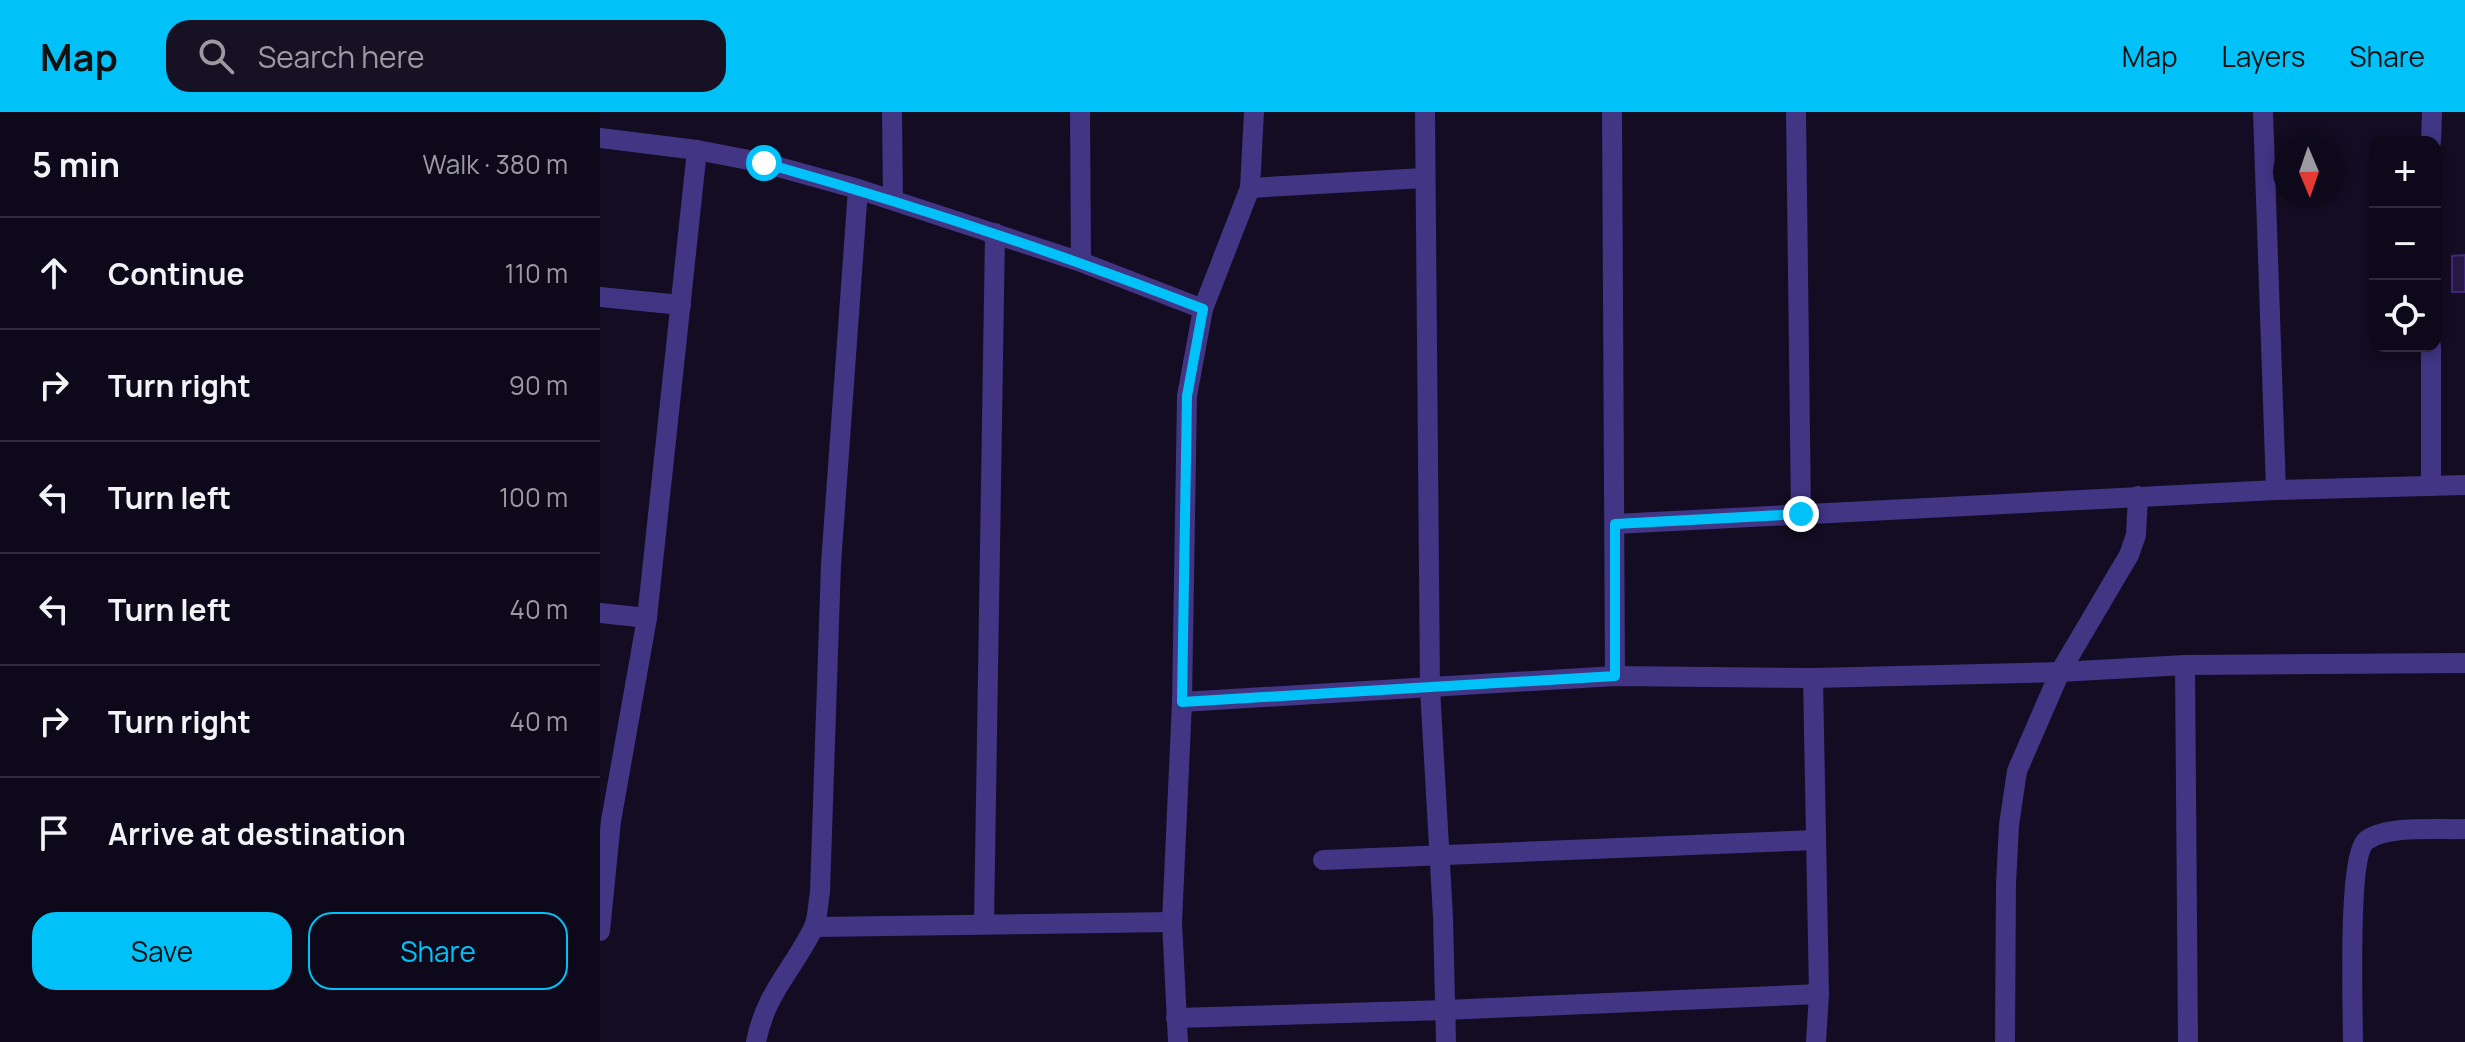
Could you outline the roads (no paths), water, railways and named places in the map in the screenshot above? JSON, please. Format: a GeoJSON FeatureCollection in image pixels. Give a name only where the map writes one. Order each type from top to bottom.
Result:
{"type":"FeatureCollection","features":[{"type":"Feature","properties":{"kind":"street"},"geometry":{"type":"LineString","coordinates":[[892,112],[893,200]]}},
{"type":"Feature","properties":{"kind":"street"},"geometry":{"type":"LineString","coordinates":[[1080,112],[1081,262]]}},
{"type":"Feature","properties":{"kind":"street"},"geometry":{"type":"LineString","coordinates":[[1178,1042],[1172,922],[1182,702],[1187,396],[1203,309],[1250,188],[1254,112]]}},
{"type":"Feature","properties":{"kind":"street"},"geometry":{"type":"LineString","coordinates":[[1425,112],[1430,688],[1446,1042]]}},
{"type":"Feature","properties":{"kind":"street"},"geometry":{"type":"LineString","coordinates":[[1612,112],[1615,676]]}},
{"type":"Feature","properties":{"kind":"street"},"geometry":{"type":"LineString","coordinates":[[1796,112],[1801,514]]}},
{"type":"Feature","properties":{"kind":"street"},"geometry":{"type":"LineString","coordinates":[[2263,112],[2276,490]]}},
{"type":"Feature","properties":{"kind":"street"},"geometry":{"type":"LineString","coordinates":[[2431,136],[2432,112]]}},
{"type":"Feature","properties":{"kind":"street"},"geometry":{"type":"LineString","coordinates":[[600,138],[697,150],[764,163],[858,189],[1081,262],[1203,309]]}},
{"type":"Feature","properties":{"kind":"street"},"geometry":{"type":"LineString","coordinates":[[600,931],[605,821],[647,618],[697,150]]}},
{"type":"Feature","properties":{"kind":"street"},"geometry":{"type":"LineString","coordinates":[[1250,188],[1424,178]]}},
{"type":"Feature","properties":{"kind":"street"},"geometry":{"type":"LineString","coordinates":[[756,1042],[760,1020],[780,979],[814,927],[820,892],[831,564],[858,189]]}},
{"type":"Feature","properties":{"kind":"street"},"geometry":{"type":"LineString","coordinates":[[984,924],[995,233]]}},
{"type":"Feature","properties":{"kind":"street"},"geometry":{"type":"LineString","coordinates":[[600,297],[681,305]]}},
{"type":"Feature","properties":{"kind":"street"},"geometry":{"type":"LineString","coordinates":[[2431,352],[2431,486]]}},
{"type":"Feature","properties":{"kind":"street"},"geometry":{"type":"LineString","coordinates":[[1615,524],[2138,496],[2465,485]]}},
{"type":"Feature","properties":{"kind":"street"},"geometry":{"type":"LineString","coordinates":[[2005,1042],[2009,825],[2017,771],[2060,672],[2129,555],[2136,535],[2138,496]]}},
{"type":"Feature","properties":{"kind":"street"},"geometry":{"type":"LineString","coordinates":[[600,613],[647,618]]}},
{"type":"Feature","properties":{"kind":"street"},"geometry":{"type":"LineString","coordinates":[[1182,702],[1615,676],[1813,678],[2060,672],[2185,665],[2465,663]]}},
{"type":"Feature","properties":{"kind":"street"},"geometry":{"type":"LineString","coordinates":[[2185,665],[2188,1042]]}},
{"type":"Feature","properties":{"kind":"street"},"geometry":{"type":"LineString","coordinates":[[1813,678],[1819,994],[1816,1042]]}},
{"type":"Feature","properties":{"kind":"street"},"geometry":{"type":"LineString","coordinates":[[2353,1042],[2354,896],[2360,849],[2366,841],[2385,833],[2465,829]]}},
{"type":"Feature","properties":{"kind":"street"},"geometry":{"type":"LineString","coordinates":[[1323,860],[1816,840]]}},
{"type":"Feature","properties":{"kind":"street"},"geometry":{"type":"LineString","coordinates":[[814,927],[1172,922]]}},
{"type":"Feature","properties":{"kind":"street"},"geometry":{"type":"LineString","coordinates":[[1176,1018],[1819,994]]}}]}
